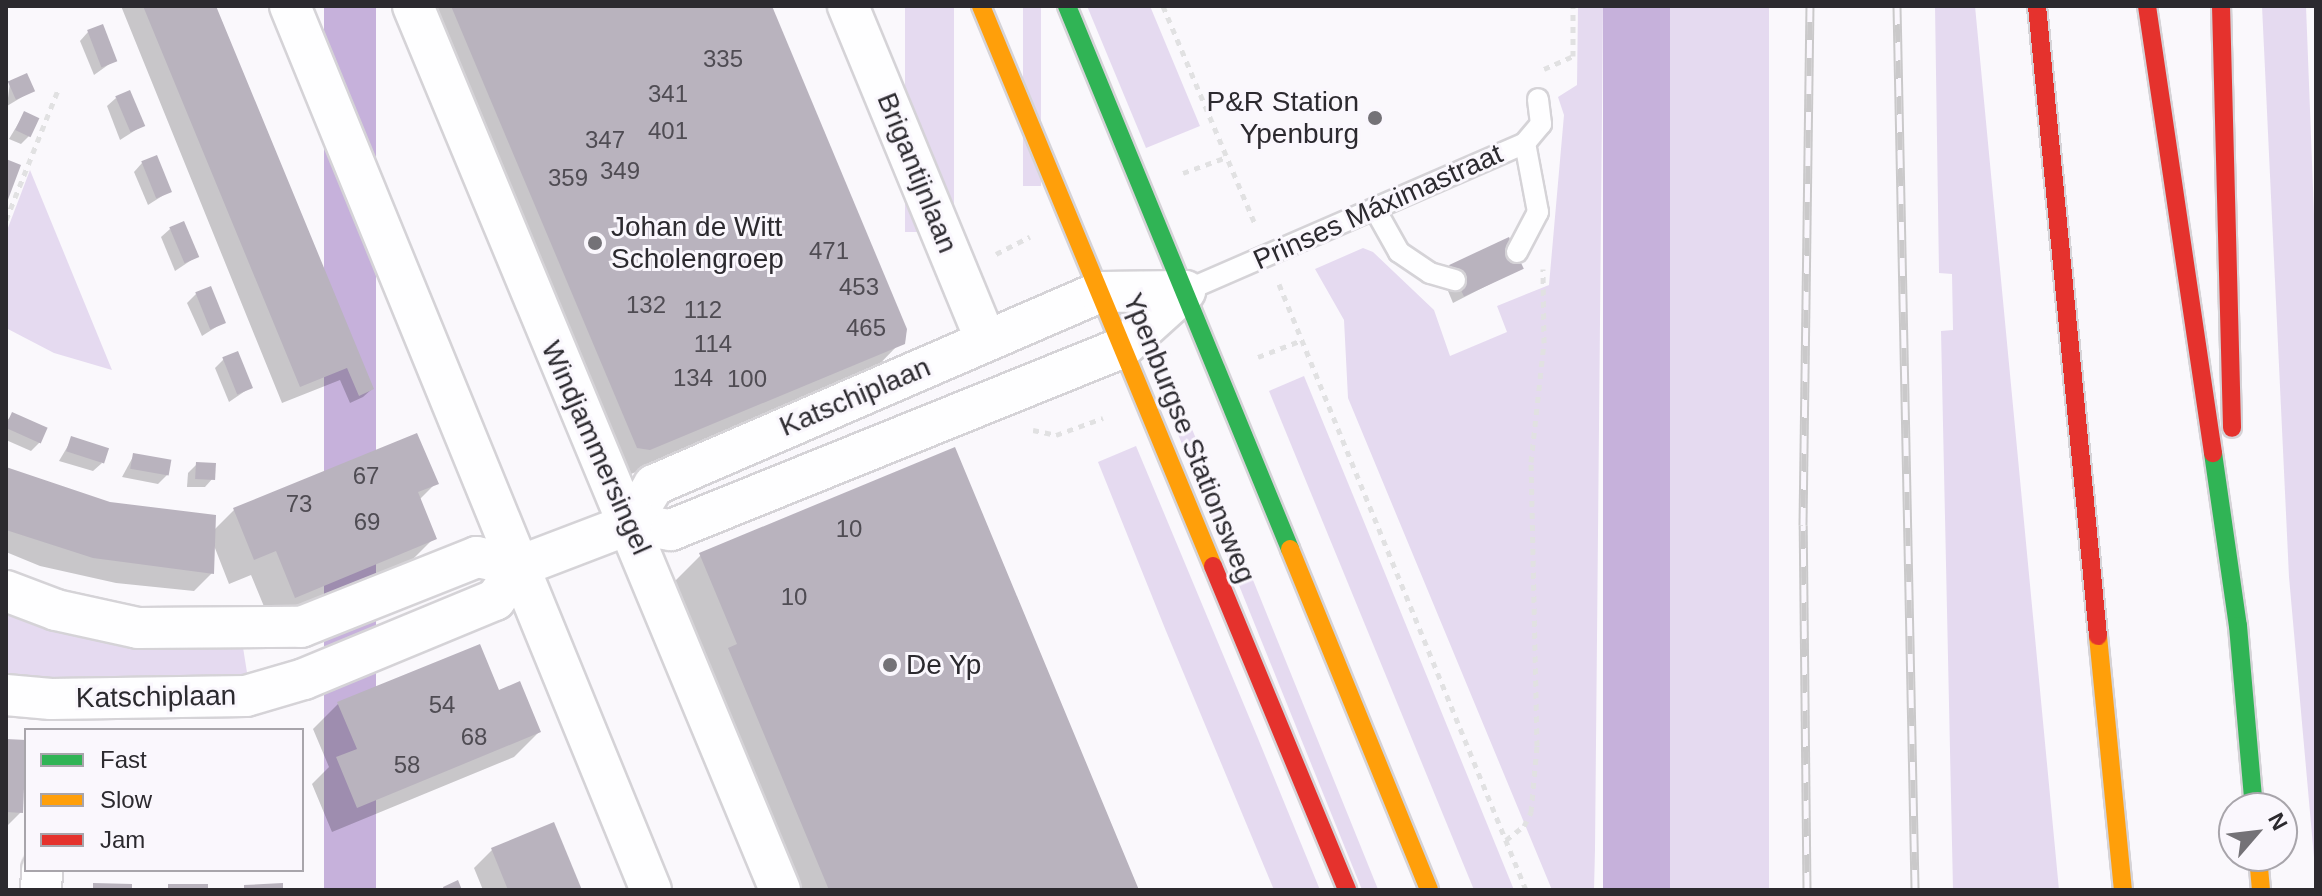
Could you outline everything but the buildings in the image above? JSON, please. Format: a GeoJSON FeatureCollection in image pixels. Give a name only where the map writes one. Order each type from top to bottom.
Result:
{"type":"FeatureCollection","features":[{"type":"Feature","properties":{"kind":"main road","name":"Ypenburgse Stationsweg"},"geometry":{"type":"LineString","coordinates":[[981,6],[1347,890]]}},
{"type":"Feature","properties":{"kind":"main road","name":"Ypenburgse Stationsweg"},"geometry":{"type":"LineString","coordinates":[[1067,6],[1429,890]]}},
{"type":"Feature","properties":{"kind":"main road"},"geometry":{"type":"LineString","coordinates":[[2037,6],[2070,317],[2123,890]]}},
{"type":"Feature","properties":{"kind":"main road"},"geometry":{"type":"LineString","coordinates":[[2147,6],[2238,626],[2253,792]]}},
{"type":"Feature","properties":{"kind":"main road"},"geometry":{"type":"LineString","coordinates":[[2221,6],[2238,626]]}},
{"type":"Feature","properties":{"kind":"main road"},"geometry":{"type":"LineString","coordinates":[[2064,68],[2070,317]]}},
{"type":"Feature","properties":{"kind":"street"},"geometry":{"type":"LineString","coordinates":[[290,6],[533,561],[651,890]]}},
{"type":"Feature","properties":{"kind":"street","name":"Windjammersingel"},"geometry":{"type":"LineString","coordinates":[[413,6],[550,344],[614,530],[780,890]]}},
{"type":"Feature","properties":{"kind":"street","name":"Brigantijnlaan"},"geometry":{"type":"LineString","coordinates":[[848,6],[986,341]]}},
{"type":"Feature","properties":{"kind":"street"},"geometry":{"type":"LineString","coordinates":[[1099,292],[1185,291]]}},
{"type":"Feature","properties":{"kind":"street"},"geometry":{"type":"LineString","coordinates":[[1122,348],[1185,291]]}},
{"type":"Feature","properties":{"kind":"street","name":"Katschiplaan"},"geometry":{"type":"LineString","coordinates":[[614,530],[654,485],[1099,292]]}},
{"type":"Feature","properties":{"kind":"street","name":"Katschiplaan"},"geometry":{"type":"LineString","coordinates":[[6,695],[50,714],[246,696],[304,679],[495,600],[533,561],[614,530],[671,530],[1122,348]]}},
{"type":"Feature","properties":{"kind":"street"},"geometry":{"type":"LineString","coordinates":[[6,591],[56,610],[138,628],[301,627],[477,557],[533,561]]}},
{"type":"Feature","properties":{"kind":"street"},"geometry":{"type":"LineString","coordinates":[[301,627],[304,679]]}},
{"type":"Feature","properties":{"kind":"lane","name":"Prinses Máximastraat"},"geometry":{"type":"LineString","coordinates":[[1185,291],[1376,211],[1525,143],[1541,124],[1538,99]]}},
{"type":"Feature","properties":{"kind":"lane"},"geometry":{"type":"LineString","coordinates":[[1517,252],[1538,212],[1525,143]]}},
{"type":"Feature","properties":{"kind":"lane"},"geometry":{"type":"LineString","coordinates":[[1376,211],[1399,252],[1430,273],[1455,280]]}},
{"type":"Feature","properties":{"kind":"path"},"geometry":{"type":"LineString","coordinates":[[1163,6],[1269,255],[1526,890]]}},
{"type":"Feature","properties":{"kind":"path"},"geometry":{"type":"LineString","coordinates":[[1540,71],[1573,56],[1573,6]]}},
{"type":"Feature","properties":{"kind":"path"},"geometry":{"type":"LineString","coordinates":[[6,220],[58,90]]}},
{"type":"Feature","properties":{"kind":"path"},"geometry":{"type":"LineString","coordinates":[[1506,840],[1524,826],[1531,812],[1537,746],[1531,462],[1547,307],[1538,212]]}},
{"type":"Feature","properties":{"kind":"shaded area"},"geometry":{"type":"Polygon","coordinates":[[[324,6],[376,6],[376,890],[324,890],[324,6]]]}},
{"type":"Feature","properties":{"kind":"shaded area"},"geometry":{"type":"Polygon","coordinates":[[[905,6],[954,6],[954,232],[905,232],[905,6]]]}},
{"type":"Feature","properties":{"kind":"shaded area"},"geometry":{"type":"Polygon","coordinates":[[[1023,6],[1041,6],[1041,186],[1023,186],[1023,6]]]}},
{"type":"Feature","properties":{"kind":"shaded area"},"geometry":{"type":"Polygon","coordinates":[[[1087,6],[1150,6],[1200,126],[1146,148],[1087,6]]]}},
{"type":"Feature","properties":{"kind":"shaded area"},"geometry":{"type":"Polygon","coordinates":[[[1578,6],[1603,6],[1594,890],[1552,890],[1348,398],[1344,320],[1315,269],[1363,248],[1373,252],[1434,310],[1450,356],[1507,332],[1497,306],[1549,285],[1564,115],[1558,97],[1577,85],[1578,6]]]}},
{"type":"Feature","properties":{"kind":"shaded area"},"geometry":{"type":"Polygon","coordinates":[[[1603,6],[1670,6],[1670,890],[1603,890],[1603,6]]]}},
{"type":"Feature","properties":{"kind":"shaded area"},"geometry":{"type":"Polygon","coordinates":[[[1670,6],[1769,6],[1769,890],[1670,890],[1670,6]]]}},
{"type":"Feature","properties":{"kind":"shaded area"},"geometry":{"type":"Polygon","coordinates":[[[1935,6],[1975,6],[2059,890],[1953,890],[1941,331],[1953,330],[1952,274],[1939,273],[1935,6]]]}},
{"type":"Feature","properties":{"kind":"shaded area"},"geometry":{"type":"Polygon","coordinates":[[[2262,6],[2306,6],[2316,267],[2316,880],[2289,577],[2262,6]]]}},
{"type":"Feature","properties":{"kind":"shaded area"},"geometry":{"type":"Polygon","coordinates":[[[30,170],[112,370],[54,353],[6,328],[6,233],[30,170]]]}},
{"type":"Feature","properties":{"kind":"shaded area"},"geometry":{"type":"Polygon","coordinates":[[[1304,376],[1514,890],[1474,890],[1269,391],[1304,376]]]}},
{"type":"Feature","properties":{"kind":"shaded area"},"geometry":{"type":"Polygon","coordinates":[[[1190,424],[1378,890],[1362,890],[1176,430],[1190,424]]]}},
{"type":"Feature","properties":{"kind":"shaded area"},"geometry":{"type":"Polygon","coordinates":[[[1136,446],[1320,890],[1274,890],[1166,631],[1098,462],[1136,446]]]}},
{"type":"Feature","properties":{"kind":"shaded area"},"geometry":{"type":"Polygon","coordinates":[[[6,603],[241,635],[249,685],[6,682],[6,603]]]}},
{"type":"Feature","properties":{"kind":"railway"},"geometry":{"type":"LineString","coordinates":[[1807,890],[1803,525],[1810,6]]}},
{"type":"Feature","properties":{"kind":"railway"},"geometry":{"type":"LineString","coordinates":[[1897,6],[1915,890]]}},
{"type":"Feature","properties":{"kind":"traffic: fast"},"geometry":{"type":"LineString","coordinates":[[1067,6],[1290,549]]}},
{"type":"Feature","properties":{"kind":"traffic: fast"},"geometry":{"type":"LineString","coordinates":[[2213,453],[2238,626],[2253,792]]}},
{"type":"Feature","properties":{"kind":"traffic: slow"},"geometry":{"type":"LineString","coordinates":[[981,6],[1213,566]]}},
{"type":"Feature","properties":{"kind":"traffic: slow"},"geometry":{"type":"LineString","coordinates":[[1290,549],[1429,890]]}},
{"type":"Feature","properties":{"kind":"traffic: slow"},"geometry":{"type":"LineString","coordinates":[[2098,636],[2123,890]]}},
{"type":"Feature","properties":{"kind":"traffic: slow"},"geometry":{"type":"LineString","coordinates":[[2259,872],[2261,890]]}},
{"type":"Feature","properties":{"kind":"traffic: jam"},"geometry":{"type":"LineString","coordinates":[[2037,6],[2098,636]]}},
{"type":"Feature","properties":{"kind":"traffic: jam"},"geometry":{"type":"LineString","coordinates":[[2147,6],[2213,453]]}},
{"type":"Feature","properties":{"kind":"traffic: jam"},"geometry":{"type":"LineString","coordinates":[[2221,6],[2232,428]]}},
{"type":"Feature","properties":{"kind":"traffic: jam"},"geometry":{"type":"LineString","coordinates":[[1213,566],[1347,890]]}},
{"type":"Feature","properties":{"kind":"place","name":"P&R Station Ypenburg"},"geometry":{"type":"Point","coordinates":[1375,118]}},
{"type":"Feature","properties":{"kind":"place","name":"Johan de Witt Scholengroep"},"geometry":{"type":"Point","coordinates":[595,243]}},
{"type":"Feature","properties":{"kind":"place","name":"De Yp"},"geometry":{"type":"Point","coordinates":[890,665]}}]}
